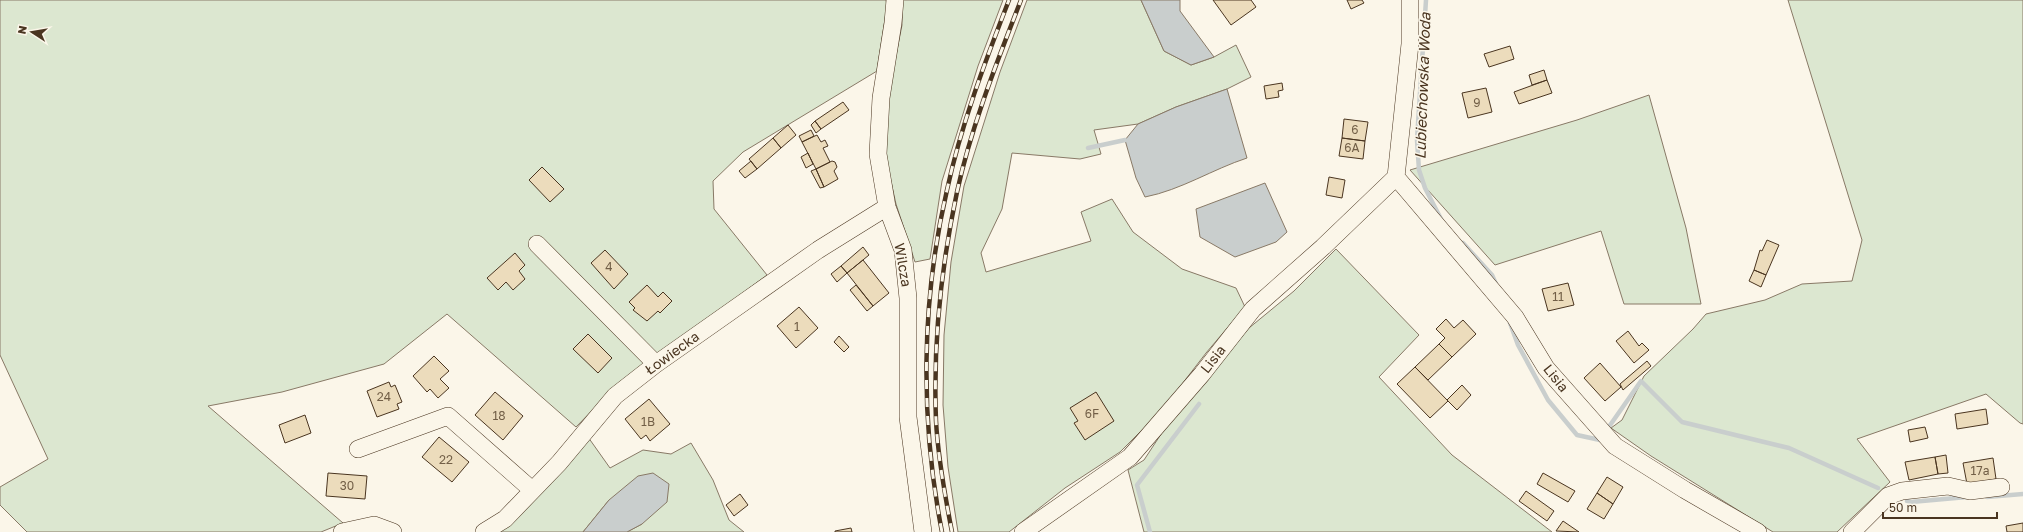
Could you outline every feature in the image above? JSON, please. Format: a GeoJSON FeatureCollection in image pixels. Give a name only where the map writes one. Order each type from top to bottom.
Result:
{"type":"FeatureCollection","features":[{"type":"Feature","properties":{"kind":"street","name":"Wilcza"},"geometry":{"type":"LineString","coordinates":[[895,0],[894,23],[881,98],[878,127],[878,154],[887,207],[903,250],[908,298],[908,417],[923,532]]}},
{"type":"Feature","properties":{"kind":"street"},"geometry":{"type":"LineString","coordinates":[[1396,177],[1410,44],[1410,0]]}},
{"type":"Feature","properties":{"kind":"street","name":"Lisia"},"geometry":{"type":"LineString","coordinates":[[1023,532],[1130,457],[1202,374],[1253,309],[1324,247],[1396,177],[1516,317],[1546,368],[1614,446],[1758,532]]}},
{"type":"Feature","properties":{"kind":"street","name":"Łowiecka"},"geometry":{"type":"LineString","coordinates":[[484,532],[505,519],[559,463],[615,396],[656,364],[818,250],[887,207]]}},
{"type":"Feature","properties":{"kind":"street"},"geometry":{"type":"LineString","coordinates":[[537,244],[656,364]]}},
{"type":"Feature","properties":{"kind":"street"},"geometry":{"type":"LineString","coordinates":[[358,449],[448,416],[532,490]]}},
{"type":"Feature","properties":{"kind":"street"},"geometry":{"type":"LineString","coordinates":[[1852,532],[1888,496],[1902,491],[1948,486],[1970,491],[2001,487]]}},
{"type":"Feature","properties":{"kind":"street"},"geometry":{"type":"LineString","coordinates":[[342,532],[374,524],[393,532]]}},
{"type":"Feature","properties":{"kind":"green space"},"geometry":{"type":"Polygon","coordinates":[[[0,0],[886,0],[887,6],[877,71],[743,152],[713,181],[714,209],[767,275],[612,390],[576,427],[447,314],[384,364],[282,392],[208,406],[343,523],[321,532],[27,532],[0,505],[0,487],[48,459],[0,355],[0,0]]]}},
{"type":"Feature","properties":{"kind":"green space"},"geometry":{"type":"Polygon","coordinates":[[[902,0],[1003,0],[978,66],[942,181],[930,259],[915,262],[896,204],[885,155],[887,101],[902,25],[902,0]]]}},
{"type":"Feature","properties":{"kind":"green space"},"geometry":{"type":"Polygon","coordinates":[[[1027,0],[1141,0],[1164,51],[1191,65],[1214,57],[1236,45],[1251,77],[1227,89],[1176,107],[1138,124],[1094,130],[1101,154],[1080,159],[1012,153],[1002,209],[981,253],[986,272],[1091,241],[1081,212],[1112,199],[1133,232],[1182,269],[1236,288],[1245,307],[1206,353],[1162,410],[1120,452],[1065,488],[1009,532],[958,532],[948,467],[943,405],[944,335],[951,262],[964,186],[1000,72],[1027,0]]]}},
{"type":"Feature","properties":{"kind":"green space"},"geometry":{"type":"Polygon","coordinates":[[[1788,0],[2023,0],[2023,424],[1986,394],[1857,439],[1890,482],[1837,532],[1773,532],[1651,456],[1611,428],[1622,420],[1644,376],[1693,329],[1706,314],[1765,300],[1802,284],[1852,281],[1862,240],[1788,0]]]}},
{"type":"Feature","properties":{"kind":"green space"},"geometry":{"type":"Polygon","coordinates":[[[1649,95],[1686,228],[1701,304],[1624,304],[1601,231],[1495,265],[1410,170],[1577,120],[1649,95]]]}},
{"type":"Feature","properties":{"kind":"green space"},"geometry":{"type":"Polygon","coordinates":[[[1336,249],[1419,335],[1379,377],[1452,455],[1552,532],[1144,532],[1128,470],[1144,460],[1169,422],[1249,328],[1294,291],[1336,249]]]}},
{"type":"Feature","properties":{"kind":"green space"},"geometry":{"type":"Polygon","coordinates":[[[588,437],[610,468],[643,450],[671,454],[691,443],[713,480],[729,520],[744,532],[627,532],[642,524],[609,500],[583,532],[493,532],[588,437]]]}},
{"type":"Feature","properties":{"kind":"shaded area"},"geometry":{"type":"Polygon","coordinates":[[[1141,0],[1180,0],[1180,11],[1214,57],[1191,65],[1164,51],[1141,0]]]}},
{"type":"Feature","properties":{"kind":"shaded area"},"geometry":{"type":"Polygon","coordinates":[[[1227,89],[1247,158],[1171,190],[1145,197],[1136,178],[1125,140],[1138,124],[1176,107],[1227,89]]]}},
{"type":"Feature","properties":{"kind":"shaded area"},"geometry":{"type":"Polygon","coordinates":[[[1265,183],[1287,232],[1276,242],[1235,257],[1200,237],[1196,209],[1265,183]]]}},
{"type":"Feature","properties":{"kind":"shaded area"},"geometry":{"type":"Polygon","coordinates":[[[653,473],[669,484],[667,502],[642,524],[627,532],[583,532],[609,500],[638,476],[653,473]]]}},
{"type":"Feature","properties":{"kind":"building"},"geometry":{"type":"Polygon","coordinates":[[[1213,0],[1251,0],[1256,7],[1231,25],[1213,0]]]}},
{"type":"Feature","properties":{"kind":"building"},"geometry":{"type":"Polygon","coordinates":[[[1347,0],[1362,0],[1364,3],[1351,9],[1347,0]]]}},
{"type":"Feature","properties":{"kind":"building"},"geometry":{"type":"Polygon","coordinates":[[[1510,46],[1514,59],[1489,67],[1484,54],[1510,46]]]}},
{"type":"Feature","properties":{"kind":"building"},"geometry":{"type":"Polygon","coordinates":[[[1544,70],[1547,80],[1532,85],[1529,75],[1544,70]]]}},
{"type":"Feature","properties":{"kind":"building"},"geometry":{"type":"Polygon","coordinates":[[[1547,80],[1552,93],[1519,104],[1514,92],[1547,80]]]}},
{"type":"Feature","properties":{"kind":"building"},"geometry":{"type":"Polygon","coordinates":[[[1282,83],[1283,90],[1278,91],[1279,97],[1266,99],[1264,86],[1282,83]]]}},
{"type":"Feature","properties":{"kind":"building"},"geometry":{"type":"Polygon","coordinates":[[[1486,88],[1492,112],[1468,118],[1462,93],[1486,88]]]}},
{"type":"Feature","properties":{"kind":"building"},"geometry":{"type":"Polygon","coordinates":[[[843,102],[849,110],[821,129],[815,121],[843,102]]]}},
{"type":"Feature","properties":{"kind":"building"},"geometry":{"type":"Polygon","coordinates":[[[1344,119],[1368,122],[1365,141],[1342,138],[1344,119]]]}},
{"type":"Feature","properties":{"kind":"building"},"geometry":{"type":"Polygon","coordinates":[[[815,121],[821,129],[816,133],[811,125],[815,121]]]}},
{"type":"Feature","properties":{"kind":"building"},"geometry":{"type":"Polygon","coordinates":[[[788,125],[796,135],[781,148],[773,138],[788,125]]]}},
{"type":"Feature","properties":{"kind":"building"},"geometry":{"type":"Polygon","coordinates":[[[811,130],[814,136],[802,142],[799,136],[811,130]]]}},
{"type":"Feature","properties":{"kind":"building"},"geometry":{"type":"Polygon","coordinates":[[[817,135],[821,142],[825,140],[828,146],[823,148],[830,162],[816,169],[802,142],[817,135]]]}},
{"type":"Feature","properties":{"kind":"building"},"geometry":{"type":"Polygon","coordinates":[[[773,138],[781,148],[757,169],[749,159],[773,138]]]}},
{"type":"Feature","properties":{"kind":"building"},"geometry":{"type":"Polygon","coordinates":[[[1342,138],[1365,141],[1363,159],[1339,156],[1342,138]]]}},
{"type":"Feature","properties":{"kind":"building"},"geometry":{"type":"Polygon","coordinates":[[[808,153],[813,164],[806,168],[801,157],[808,153]]]}},
{"type":"Feature","properties":{"kind":"building"},"geometry":{"type":"Polygon","coordinates":[[[751,161],[757,169],[745,178],[739,171],[751,161]]]}},
{"type":"Feature","properties":{"kind":"building"},"geometry":{"type":"Polygon","coordinates":[[[832,161],[835,162],[837,167],[834,171],[838,179],[824,187],[816,169],[832,161]]]}},
{"type":"Feature","properties":{"kind":"building"},"geometry":{"type":"Polygon","coordinates":[[[542,167],[564,189],[550,202],[529,180],[542,167]]]}},
{"type":"Feature","properties":{"kind":"building"},"geometry":{"type":"Polygon","coordinates":[[[816,169],[824,187],[820,188],[811,171],[816,169]]]}},
{"type":"Feature","properties":{"kind":"building"},"geometry":{"type":"Polygon","coordinates":[[[1329,177],[1345,180],[1342,198],[1326,195],[1329,177]]]}},
{"type":"Feature","properties":{"kind":"building"},"geometry":{"type":"Polygon","coordinates":[[[1767,240],[1779,245],[1766,275],[1754,270],[1760,250],[1762,251],[1767,240]]]}},
{"type":"Feature","properties":{"kind":"building"},"geometry":{"type":"Polygon","coordinates":[[[863,247],[869,255],[847,273],[841,266],[863,247]]]}},
{"type":"Feature","properties":{"kind":"building"},"geometry":{"type":"Polygon","coordinates":[[[605,250],[628,274],[614,289],[591,263],[605,250]]]}},
{"type":"Feature","properties":{"kind":"building"},"geometry":{"type":"Polygon","coordinates":[[[515,253],[525,265],[519,271],[525,279],[513,290],[506,282],[498,290],[487,278],[515,253]]]}},
{"type":"Feature","properties":{"kind":"building"},"geometry":{"type":"Polygon","coordinates":[[[863,260],[889,293],[873,306],[847,273],[863,260]]]}},
{"type":"Feature","properties":{"kind":"building"},"geometry":{"type":"Polygon","coordinates":[[[841,266],[847,273],[837,282],[831,274],[841,266]]]}},
{"type":"Feature","properties":{"kind":"building"},"geometry":{"type":"Polygon","coordinates":[[[1754,270],[1766,275],[1761,287],[1749,281],[1754,270]]]}},
{"type":"Feature","properties":{"kind":"building"},"geometry":{"type":"Polygon","coordinates":[[[1568,283],[1574,305],[1548,311],[1542,289],[1568,283]]]}},
{"type":"Feature","properties":{"kind":"building"},"geometry":{"type":"Polygon","coordinates":[[[647,285],[658,297],[663,292],[672,301],[660,313],[658,311],[647,321],[633,310],[635,308],[629,302],[647,285]]]}},
{"type":"Feature","properties":{"kind":"building"},"geometry":{"type":"Polygon","coordinates":[[[856,285],[873,306],[867,311],[850,290],[856,285]]]}},
{"type":"Feature","properties":{"kind":"building"},"geometry":{"type":"Polygon","coordinates":[[[799,307],[818,328],[796,348],[777,326],[799,307]]]}},
{"type":"Feature","properties":{"kind":"building"},"geometry":{"type":"Polygon","coordinates":[[[1446,319],[1454,328],[1463,320],[1476,334],[1452,357],[1439,344],[1445,338],[1436,329],[1446,319]]]}},
{"type":"Feature","properties":{"kind":"building"},"geometry":{"type":"Polygon","coordinates":[[[1628,331],[1639,346],[1642,343],[1649,350],[1634,363],[1616,341],[1628,331]]]}},
{"type":"Feature","properties":{"kind":"building"},"geometry":{"type":"Polygon","coordinates":[[[588,334],[612,358],[598,373],[573,349],[588,334]]]}},
{"type":"Feature","properties":{"kind":"building"},"geometry":{"type":"Polygon","coordinates":[[[839,336],[849,347],[844,352],[834,342],[839,336]]]}},
{"type":"Feature","properties":{"kind":"building"},"geometry":{"type":"Polygon","coordinates":[[[1439,344],[1452,357],[1428,380],[1415,367],[1439,344]]]}},
{"type":"Feature","properties":{"kind":"building"},"geometry":{"type":"Polygon","coordinates":[[[434,356],[449,371],[440,379],[449,388],[438,398],[430,389],[427,392],[413,376],[434,356]]]}},
{"type":"Feature","properties":{"kind":"building"},"geometry":{"type":"Polygon","coordinates":[[[1647,361],[1651,366],[1623,390],[1620,384],[1647,361]]]}},
{"type":"Feature","properties":{"kind":"building"},"geometry":{"type":"Polygon","coordinates":[[[1600,363],[1621,387],[1605,401],[1584,378],[1600,363]]]}},
{"type":"Feature","properties":{"kind":"building"},"geometry":{"type":"Polygon","coordinates":[[[1415,367],[1448,401],[1430,418],[1397,384],[1415,367]]]}},
{"type":"Feature","properties":{"kind":"building"},"geometry":{"type":"Polygon","coordinates":[[[389,382],[391,387],[395,385],[402,402],[397,404],[399,409],[377,417],[367,391],[389,382]]]}},
{"type":"Feature","properties":{"kind":"building"},"geometry":{"type":"Polygon","coordinates":[[[1462,385],[1471,395],[1457,410],[1447,400],[1462,385]]]}},
{"type":"Feature","properties":{"kind":"building"},"geometry":{"type":"Polygon","coordinates":[[[495,392],[523,416],[503,440],[475,415],[495,392]]]}},
{"type":"Feature","properties":{"kind":"building"},"geometry":{"type":"Polygon","coordinates":[[[1096,392],[1114,421],[1085,440],[1074,423],[1078,421],[1070,408],[1096,392]]]}},
{"type":"Feature","properties":{"kind":"building"},"geometry":{"type":"Polygon","coordinates":[[[649,399],[670,424],[650,441],[646,435],[641,439],[625,419],[649,399]]]}},
{"type":"Feature","properties":{"kind":"building"},"geometry":{"type":"Polygon","coordinates":[[[1986,409],[1988,424],[1957,429],[1955,414],[1986,409]]]}},
{"type":"Feature","properties":{"kind":"building"},"geometry":{"type":"Polygon","coordinates":[[[305,415],[311,433],[285,443],[279,425],[305,415]]]}},
{"type":"Feature","properties":{"kind":"building"},"geometry":{"type":"Polygon","coordinates":[[[1925,427],[1928,438],[1910,442],[1908,430],[1925,427]]]}},
{"type":"Feature","properties":{"kind":"building"},"geometry":{"type":"Polygon","coordinates":[[[439,437],[469,462],[452,482],[422,457],[439,437]]]}},
{"type":"Feature","properties":{"kind":"building"},"geometry":{"type":"Polygon","coordinates":[[[1946,455],[1948,473],[1938,474],[1935,457],[1946,455]]]}},
{"type":"Feature","properties":{"kind":"building"},"geometry":{"type":"Polygon","coordinates":[[[1935,457],[1938,474],[1909,480],[1905,462],[1935,457]]]}},
{"type":"Feature","properties":{"kind":"building"},"geometry":{"type":"Polygon","coordinates":[[[1993,458],[1996,479],[1967,484],[1963,463],[1993,458]]]}},
{"type":"Feature","properties":{"kind":"building"},"geometry":{"type":"Polygon","coordinates":[[[328,473],[367,476],[365,499],[326,496],[328,473]]]}},
{"type":"Feature","properties":{"kind":"building"},"geometry":{"type":"Polygon","coordinates":[[[1543,473],[1575,491],[1568,502],[1537,484],[1543,473]]]}},
{"type":"Feature","properties":{"kind":"building"},"geometry":{"type":"Polygon","coordinates":[[[1607,477],[1623,487],[1613,504],[1597,493],[1607,477]]]}},
{"type":"Feature","properties":{"kind":"building"},"geometry":{"type":"Polygon","coordinates":[[[1526,491],[1554,511],[1547,521],[1519,501],[1526,491]]]}},
{"type":"Feature","properties":{"kind":"building"},"geometry":{"type":"Polygon","coordinates":[[[1597,493],[1613,504],[1604,519],[1587,509],[1597,493]]]}},
{"type":"Feature","properties":{"kind":"building"},"geometry":{"type":"Polygon","coordinates":[[[740,494],[748,505],[734,516],[726,505],[740,494]]]}},
{"type":"Feature","properties":{"kind":"building"},"geometry":{"type":"Polygon","coordinates":[[[1563,521],[1579,532],[1556,531],[1563,521]]]}},
{"type":"Feature","properties":{"kind":"building"},"geometry":{"type":"Polygon","coordinates":[[[2023,523],[2023,532],[2007,532],[2006,526],[2023,523]]]}},
{"type":"Feature","properties":{"kind":"building"},"geometry":{"type":"Polygon","coordinates":[[[851,528],[852,532],[835,532],[835,531],[851,528]]]}},
{"type":"Feature","properties":{"kind":"waterway","name":"Lubiechowska Woda"},"geometry":{"type":"LineString","coordinates":[[1426,0],[1417,140],[1419,170],[1425,188],[1441,219]]}},
{"type":"Feature","properties":{"kind":"waterway","name":"Lubiechowska Woda"},"geometry":{"type":"LineString","coordinates":[[1088,148],[1125,140]]}},
{"type":"Feature","properties":{"kind":"waterway","name":"Lubiechowska Woda"},"geometry":{"type":"LineString","coordinates":[[1463,243],[1492,275],[1496,284]]}},
{"type":"Feature","properties":{"kind":"waterway","name":"Lubiechowska Woda"},"geometry":{"type":"LineString","coordinates":[[1510,323],[1518,345],[1548,400],[1577,435],[1600,440],[1602,437]]}},
{"type":"Feature","properties":{"kind":"waterway","name":"Lubiechowska Woda"},"geometry":{"type":"LineString","coordinates":[[1606,431],[1641,381],[1682,422],[1789,448],[1878,488]]}},
{"type":"Feature","properties":{"kind":"waterway"},"geometry":{"type":"LineString","coordinates":[[1150,532],[1137,485],[1199,404]]}},
{"type":"Feature","properties":{"kind":"waterway","name":"Lubiechowska Woda"},"geometry":{"type":"LineString","coordinates":[[1987,497],[2023,494]]}},
{"type":"Feature","properties":{"kind":"waterway","name":"Lubiechowska Woda"},"geometry":{"type":"LineString","coordinates":[[1907,501],[1911,502],[1967,497]]}},
{"type":"Feature","properties":{"kind":"railway"},"geometry":{"type":"LineString","coordinates":[[942,532],[935,490],[927,404],[926,361],[932,275],[938,232],[959,142],[966,118],[1009,0]]}},
{"type":"Feature","properties":{"kind":"railway"},"geometry":{"type":"LineString","coordinates":[[952,532],[944,491],[936,421],[935,392],[939,306],[951,220],[963,168],[985,95],[1021,0]]}}]}
